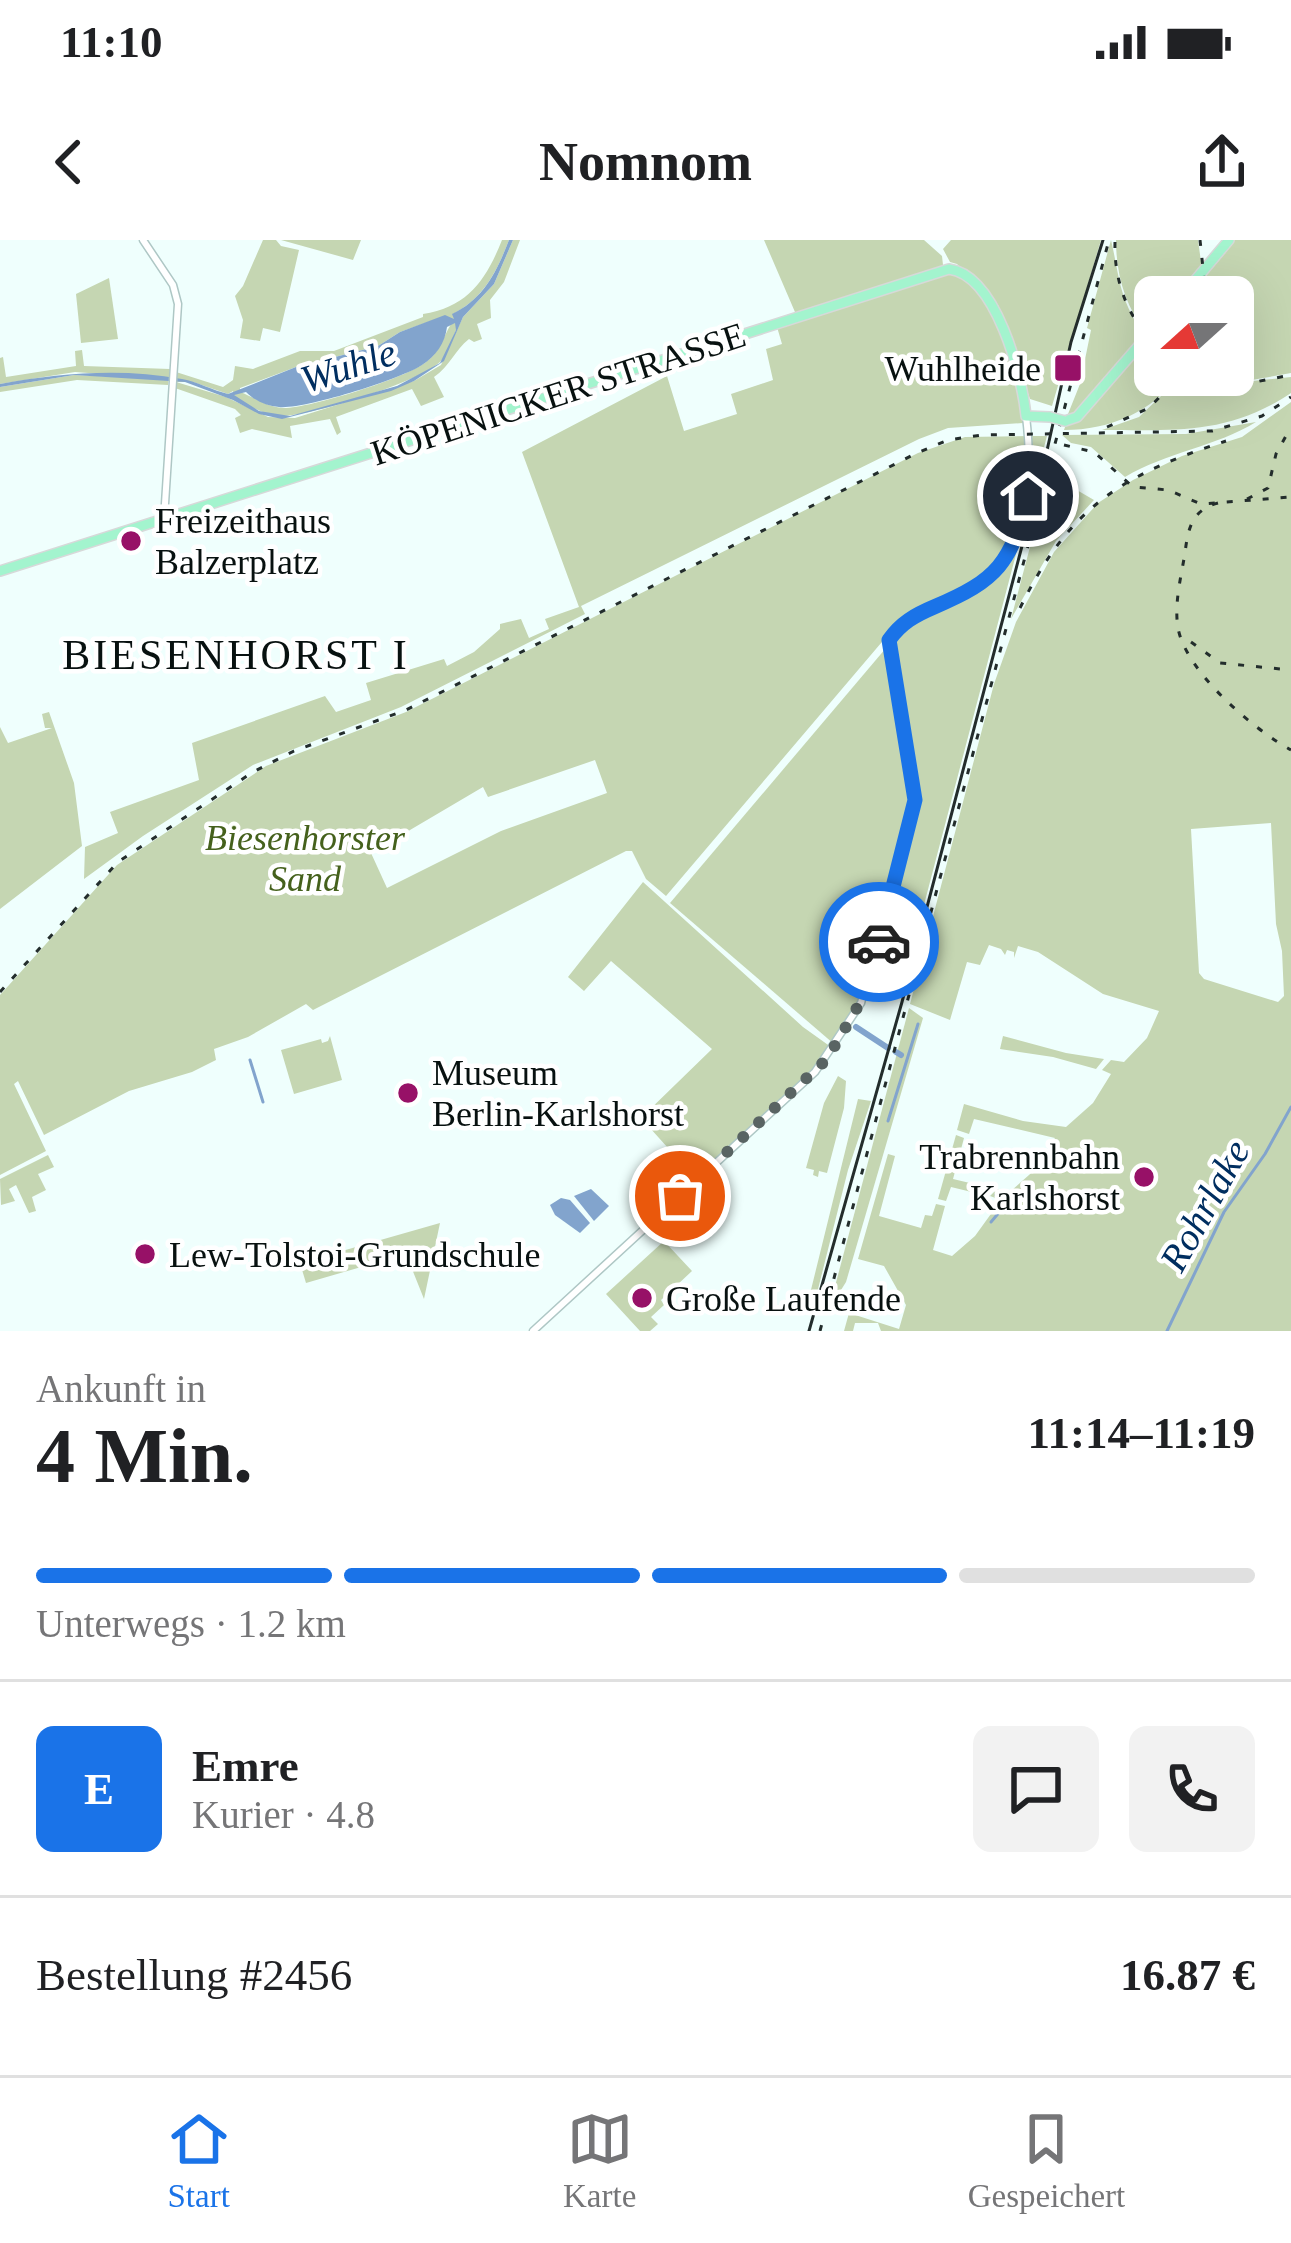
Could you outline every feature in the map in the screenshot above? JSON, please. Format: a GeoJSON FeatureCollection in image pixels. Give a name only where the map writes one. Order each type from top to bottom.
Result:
{"type":"FeatureCollection","features":[{"type":"Feature","properties":{"kind":"main road"},"geometry":{"type":"LineString","coordinates":[[1198,276],[1229,240]]}},
{"type":"Feature","properties":{"kind":"main road","name":"KÖPENICKER STRASSE"},"geometry":{"type":"LineString","coordinates":[[0,572],[953,268],[995,308],[1026,416]]}},
{"type":"Feature","properties":{"kind":"main road"},"geometry":{"type":"LineString","coordinates":[[1026,416],[1065,421],[1077,417],[1134,351]]}},
{"type":"Feature","properties":{"kind":"street"},"geometry":{"type":"LineString","coordinates":[[143,240],[176,294],[178,313],[164,519]]}},
{"type":"Feature","properties":{"kind":"street"},"geometry":{"type":"LineString","coordinates":[[533,1331],[815,1072],[866,992],[915,804],[890,638],[912,617],[984,583],[1009,555],[1031,473],[1026,416]]}},
{"type":"Feature","properties":{"kind":"green space"},"geometry":{"type":"Polygon","coordinates":[[[263,240],[299,250],[280,332],[263,328],[260,341],[240,338],[243,320],[235,296],[263,240]]]}},
{"type":"Feature","properties":{"kind":"green space"},"geometry":{"type":"Polygon","coordinates":[[[281,240],[361,240],[353,260],[281,240]]]}},
{"type":"Feature","properties":{"kind":"green space"},"geometry":{"type":"Polygon","coordinates":[[[502,240],[509,240],[488,283],[453,314],[457,328],[451,342],[463,317],[494,284],[513,240],[520,240],[504,282],[490,300],[491,318],[477,324],[482,339],[469,339],[434,377],[444,397],[421,406],[412,389],[336,417],[341,432],[337,435],[330,419],[290,426],[292,438],[252,429],[240,433],[235,418],[241,415],[235,409],[175,388],[176,372],[223,387],[233,380],[235,366],[253,369],[300,351],[334,351],[452,305],[482,279],[502,240]],[[445,316],[400,332],[378,346],[296,367],[240,388],[240,392],[283,408],[313,403],[399,376],[426,362],[451,324],[445,316]],[[446,354],[428,370],[387,388],[312,411],[278,416],[250,406],[234,397],[233,391],[228,394],[193,382],[176,382],[226,397],[268,417],[295,418],[414,381],[441,365],[446,354]]]}},
{"type":"Feature","properties":{"kind":"green space","name":"Wuhlheide"},"geometry":{"type":"Polygon","coordinates":[[[764,240],[924,240],[942,256],[944,274],[961,277],[990,308],[1010,358],[1023,423],[948,428],[919,439],[581,606],[585,614],[401,707],[253,765],[84,879],[85,847],[118,833],[110,812],[199,780],[192,743],[325,696],[336,712],[371,700],[366,683],[444,659],[447,666],[474,652],[500,624],[521,619],[529,638],[549,629],[545,619],[579,607],[522,452],[667,376],[684,431],[737,414],[731,394],[773,380],[766,349],[782,344],[777,327],[798,319],[764,240]]]}},
{"type":"Feature","properties":{"kind":"green space","name":"Wuhlheide"},"geometry":{"type":"Polygon","coordinates":[[[951,240],[1101,240],[1052,406],[1030,399],[998,305],[950,262],[943,249],[951,240]]]}},
{"type":"Feature","properties":{"kind":"green space","name":"Wuhlheide"},"geometry":{"type":"Polygon","coordinates":[[[1111,240],[1134,319],[1134,349],[1075,416],[1066,419],[1080,384],[1091,330],[1087,328],[1111,240]]]}},
{"type":"Feature","properties":{"kind":"green space","name":"Wuhlheide"},"geometry":{"type":"Polygon","coordinates":[[[1116,240],[1198,240],[1202,269],[1196,276],[1134,276],[1134,314],[1118,265],[1116,240]]]}},
{"type":"Feature","properties":{"kind":"green space"},"geometry":{"type":"Polygon","coordinates":[[[1231,240],[1291,240],[1291,373],[1254,380],[1254,276],[1206,276],[1205,270],[1231,240]]]}},
{"type":"Feature","properties":{"kind":"green space"},"geometry":{"type":"Polygon","coordinates":[[[109,278],[118,339],[81,343],[76,294],[109,278]]]}},
{"type":"Feature","properties":{"kind":"green space"},"geometry":{"type":"Polygon","coordinates":[[[82,350],[84,366],[170,369],[169,379],[75,372],[0,384],[0,358],[6,377],[76,366],[75,351],[82,350]]]}},
{"type":"Feature","properties":{"kind":"green space","name":"Wuhlheide"},"geometry":{"type":"Polygon","coordinates":[[[1134,352],[1134,396],[1160,396],[1143,409],[1098,427],[1064,430],[1134,352]]]}},
{"type":"Feature","properties":{"kind":"green space"},"geometry":{"type":"Polygon","coordinates":[[[74,375],[169,379],[168,385],[77,380],[0,392],[0,387],[74,375]]]}},
{"type":"Feature","properties":{"kind":"green space","name":"Wuhlheide"},"geometry":{"type":"Polygon","coordinates":[[[1291,377],[1291,393],[1223,423],[1102,430],[1139,417],[1161,396],[1254,396],[1254,381],[1291,377]]]}},
{"type":"Feature","properties":{"kind":"green space"},"geometry":{"type":"Polygon","coordinates":[[[1291,402],[1291,1331],[881,1331],[878,1323],[855,1323],[853,1331],[844,1331],[849,1313],[899,1329],[906,1305],[884,1266],[858,1259],[888,1154],[895,1156],[879,1216],[921,1228],[936,1204],[945,1206],[933,1250],[952,1256],[975,1236],[1001,1200],[990,1196],[997,1189],[1011,1191],[1038,1167],[1055,1138],[974,1119],[969,1134],[957,1130],[964,1104],[1023,1121],[1066,1127],[1093,1103],[1111,1074],[1102,1070],[1111,1060],[1124,1062],[1147,1038],[1159,1011],[1103,994],[1038,952],[1018,946],[1014,958],[1014,952],[1007,950],[1005,955],[989,945],[980,965],[967,962],[950,1020],[910,1004],[994,684],[1016,622],[1054,552],[1098,503],[1133,480],[1182,456],[1242,437],[1291,402]],[[1271,823],[1191,829],[1199,973],[1204,979],[1278,1002],[1284,996],[1271,823]]]}},
{"type":"Feature","properties":{"kind":"green space"},"geometry":{"type":"Polygon","coordinates":[[[1256,422],[1125,477],[1091,447],[1071,443],[1062,435],[1186,434],[1256,422]]]}},
{"type":"Feature","properties":{"kind":"green space","name":"Biesenhorster Sand"},"geometry":{"type":"Polygon","coordinates":[[[1027,436],[1023,500],[1011,541],[1000,559],[970,589],[887,636],[666,896],[646,879],[632,851],[626,851],[313,1010],[306,1004],[248,1037],[214,1049],[216,1060],[192,1072],[129,1091],[44,1135],[18,1081],[14,1084],[46,1151],[0,1175],[0,995],[117,865],[266,766],[406,712],[918,453],[965,437],[1027,436]],[[595,760],[488,797],[483,787],[371,853],[387,888],[501,831],[607,793],[595,760]]]}},
{"type":"Feature","properties":{"kind":"green space"},"geometry":{"type":"Polygon","coordinates":[[[1031,436],[1047,436],[1027,512],[1031,436]]]}},
{"type":"Feature","properties":{"kind":"green space"},"geometry":{"type":"Polygon","coordinates":[[[1051,481],[1063,482],[1094,500],[1056,541],[1011,619],[1044,494],[1055,496],[1059,488],[1051,481]]]}},
{"type":"Feature","properties":{"kind":"green space"},"geometry":{"type":"Polygon","coordinates":[[[1023,528],[920,920],[889,913],[920,800],[892,641],[918,618],[990,581],[1005,565],[1023,528]]]}},
{"type":"Feature","properties":{"kind":"green space"},"geometry":{"type":"Polygon","coordinates":[[[886,648],[913,802],[860,1000],[834,1044],[670,903],[886,648]]]}},
{"type":"Feature","properties":{"kind":"green space"},"geometry":{"type":"Polygon","coordinates":[[[49,712],[74,783],[82,846],[0,909],[0,727],[8,743],[52,728],[45,728],[42,714],[49,712]]]}},
{"type":"Feature","properties":{"kind":"green space"},"geometry":{"type":"Polygon","coordinates":[[[643,882],[831,1047],[823,1061],[695,1178],[641,1118],[712,1049],[611,961],[584,991],[568,977],[643,882]]]}},
{"type":"Feature","properties":{"kind":"green space"},"geometry":{"type":"Polygon","coordinates":[[[909,1008],[923,1018],[846,1282],[841,1290],[834,1290],[909,1008]]]}},
{"type":"Feature","properties":{"kind":"green space"},"geometry":{"type":"Polygon","coordinates":[[[330,1036],[342,1080],[294,1094],[281,1050],[321,1039],[322,1043],[330,1036]]]}},
{"type":"Feature","properties":{"kind":"green space"},"geometry":{"type":"Polygon","coordinates":[[[1003,1036],[1104,1059],[1096,1069],[1000,1049],[1003,1036]]]}},
{"type":"Feature","properties":{"kind":"green space"},"geometry":{"type":"Polygon","coordinates":[[[838,1076],[846,1081],[844,1108],[827,1173],[819,1171],[818,1177],[806,1168],[824,1103],[838,1076]]]}},
{"type":"Feature","properties":{"kind":"green space"},"geometry":{"type":"Polygon","coordinates":[[[858,1099],[871,1101],[848,1170],[812,1313],[807,1310],[808,1302],[858,1099]]]}},
{"type":"Feature","properties":{"kind":"green space"},"geometry":{"type":"Polygon","coordinates":[[[956,1135],[964,1138],[953,1179],[991,1188],[984,1195],[951,1187],[946,1201],[938,1199],[956,1135]]]}},
{"type":"Feature","properties":{"kind":"green space"},"geometry":{"type":"Polygon","coordinates":[[[48,1155],[54,1167],[38,1174],[46,1190],[32,1197],[36,1211],[29,1213],[16,1185],[9,1189],[15,1201],[1,1205],[0,1179],[48,1155]]]}},
{"type":"Feature","properties":{"kind":"green space"},"geometry":{"type":"Polygon","coordinates":[[[440,1223],[424,1299],[406,1254],[306,1283],[300,1263],[440,1223]]]}},
{"type":"Feature","properties":{"kind":"green space"},"geometry":{"type":"Polygon","coordinates":[[[664,1241],[692,1271],[661,1300],[664,1305],[651,1317],[658,1324],[650,1331],[640,1331],[606,1294],[664,1241]]]}},
{"type":"Feature","properties":{"kind":"water","name":"Wuhle"},"geometry":{"type":"Polygon","coordinates":[[[513,240],[494,284],[463,317],[444,361],[391,391],[282,419],[259,414],[185,382],[74,375],[0,387],[46,377],[91,373],[114,373],[182,379],[228,394],[296,367],[378,346],[445,315],[454,319],[452,314],[488,283],[513,240]],[[455,323],[447,327],[439,349],[422,365],[352,392],[291,407],[261,402],[246,392],[234,395],[259,411],[290,416],[397,386],[440,363],[455,323]]]}},
{"type":"Feature","properties":{"kind":"water"},"geometry":{"type":"Polygon","coordinates":[[[591,1189],[609,1206],[594,1221],[574,1196],[591,1189]]]}},
{"type":"Feature","properties":{"kind":"water"},"geometry":{"type":"Polygon","coordinates":[[[561,1198],[570,1200],[590,1223],[580,1233],[555,1215],[550,1205],[561,1198]]]}},
{"type":"Feature","properties":{"kind":"waterway"},"geometry":{"type":"LineString","coordinates":[[888,1121],[918,1024]]}},
{"type":"Feature","properties":{"kind":"waterway"},"geometry":{"type":"LineString","coordinates":[[856,1027],[888,1048]]}},
{"type":"Feature","properties":{"kind":"waterway"},"geometry":{"type":"LineString","coordinates":[[896,1052],[901,1055]]}},
{"type":"Feature","properties":{"kind":"waterway"},"geometry":{"type":"LineString","coordinates":[[250,1060],[263,1102]]}},
{"type":"Feature","properties":{"kind":"waterway","name":"Rohrlake"},"geometry":{"type":"LineString","coordinates":[[1167,1331],[1224,1212],[1291,1107]]}},
{"type":"Feature","properties":{"kind":"waterway"},"geometry":{"type":"LineString","coordinates":[[991,1222],[1007,1203],[996,1195]]}},
{"type":"Feature","properties":{"kind":"tram line"},"geometry":{"type":"LineString","coordinates":[[809,1331],[902,1002],[1046,455],[1071,342],[1103,240]]}},
{"type":"Feature","properties":{"kind":"railway"},"geometry":{"type":"LineString","coordinates":[[820,1331],[1109,240]]}},
{"type":"Feature","properties":{"kind":"railway"},"geometry":{"type":"LineString","coordinates":[[1200,240],[1204,276]]}},
{"type":"Feature","properties":{"kind":"railway"},"geometry":{"type":"LineString","coordinates":[[1115,242],[1117,270],[1134,316]]}},
{"type":"Feature","properties":{"kind":"railway"},"geometry":{"type":"LineString","coordinates":[[1254,382],[1291,375]]}},
{"type":"Feature","properties":{"kind":"railway"},"geometry":{"type":"LineString","coordinates":[[1107,427],[1149,408],[1161,396]]}},
{"type":"Feature","properties":{"kind":"railway"},"geometry":{"type":"LineString","coordinates":[[0,992],[118,862],[253,772],[294,751],[406,710],[917,453],[948,440],[982,435],[1212,431],[1262,416],[1291,397]]}},
{"type":"Feature","properties":{"kind":"railway"},"geometry":{"type":"LineString","coordinates":[[1247,499],[1268,488],[1276,454],[1291,427]]}},
{"type":"Feature","properties":{"kind":"railway"},"geometry":{"type":"LineString","coordinates":[[1020,608],[1059,544],[1103,499],[1157,467],[1226,441]]}},
{"type":"Feature","properties":{"kind":"railway"},"geometry":{"type":"LineString","coordinates":[[1064,445],[1094,452],[1133,487],[1168,490],[1201,504],[1291,497]]}},
{"type":"Feature","properties":{"kind":"railway"},"geometry":{"type":"LineString","coordinates":[[1218,503],[1202,510],[1190,528],[1178,590],[1178,628],[1207,680],[1241,714],[1291,750]]}},
{"type":"Feature","properties":{"kind":"railway"},"geometry":{"type":"LineString","coordinates":[[1191,642],[1220,663],[1291,670]]}},
{"type":"Feature","properties":{"kind":"way so far"},"geometry":{"type":"LineString","coordinates":[[680,1196],[827,1059],[864,996],[879,942]]}},
{"type":"Feature","properties":{"kind":"place","name":"Wuhlheide"},"geometry":{"type":"Point","coordinates":[1068,368]}},
{"type":"Feature","properties":{"kind":"place","name":"Freizeithaus Balzerplatz"},"geometry":{"type":"Point","coordinates":[131,541]}},
{"type":"Feature","properties":{"kind":"place","name":"Museum Berlin-Karlshorst"},"geometry":{"type":"Point","coordinates":[408,1093]}},
{"type":"Feature","properties":{"kind":"place","name":"Trabrennbahn Karlshorst"},"geometry":{"type":"Point","coordinates":[1144,1177]}},
{"type":"Feature","properties":{"kind":"place","name":"Lew-Tolstoi-Grundschule"},"geometry":{"type":"Point","coordinates":[145,1254]}},
{"type":"Feature","properties":{"kind":"place","name":"Große Laufende"},"geometry":{"type":"Point","coordinates":[642,1298]}},
{"type":"Feature","properties":{"kind":"district","name":"BIESENHORST I"},"geometry":{"type":"Point","coordinates":[236,654]}},
{"type":"Feature","properties":{"kind":"route"},"geometry":{"type":"LineString","coordinates":[[879,942],[915,800],[889,640],[912,617],[993,576],[1013,547],[1028,496]]}}]}
